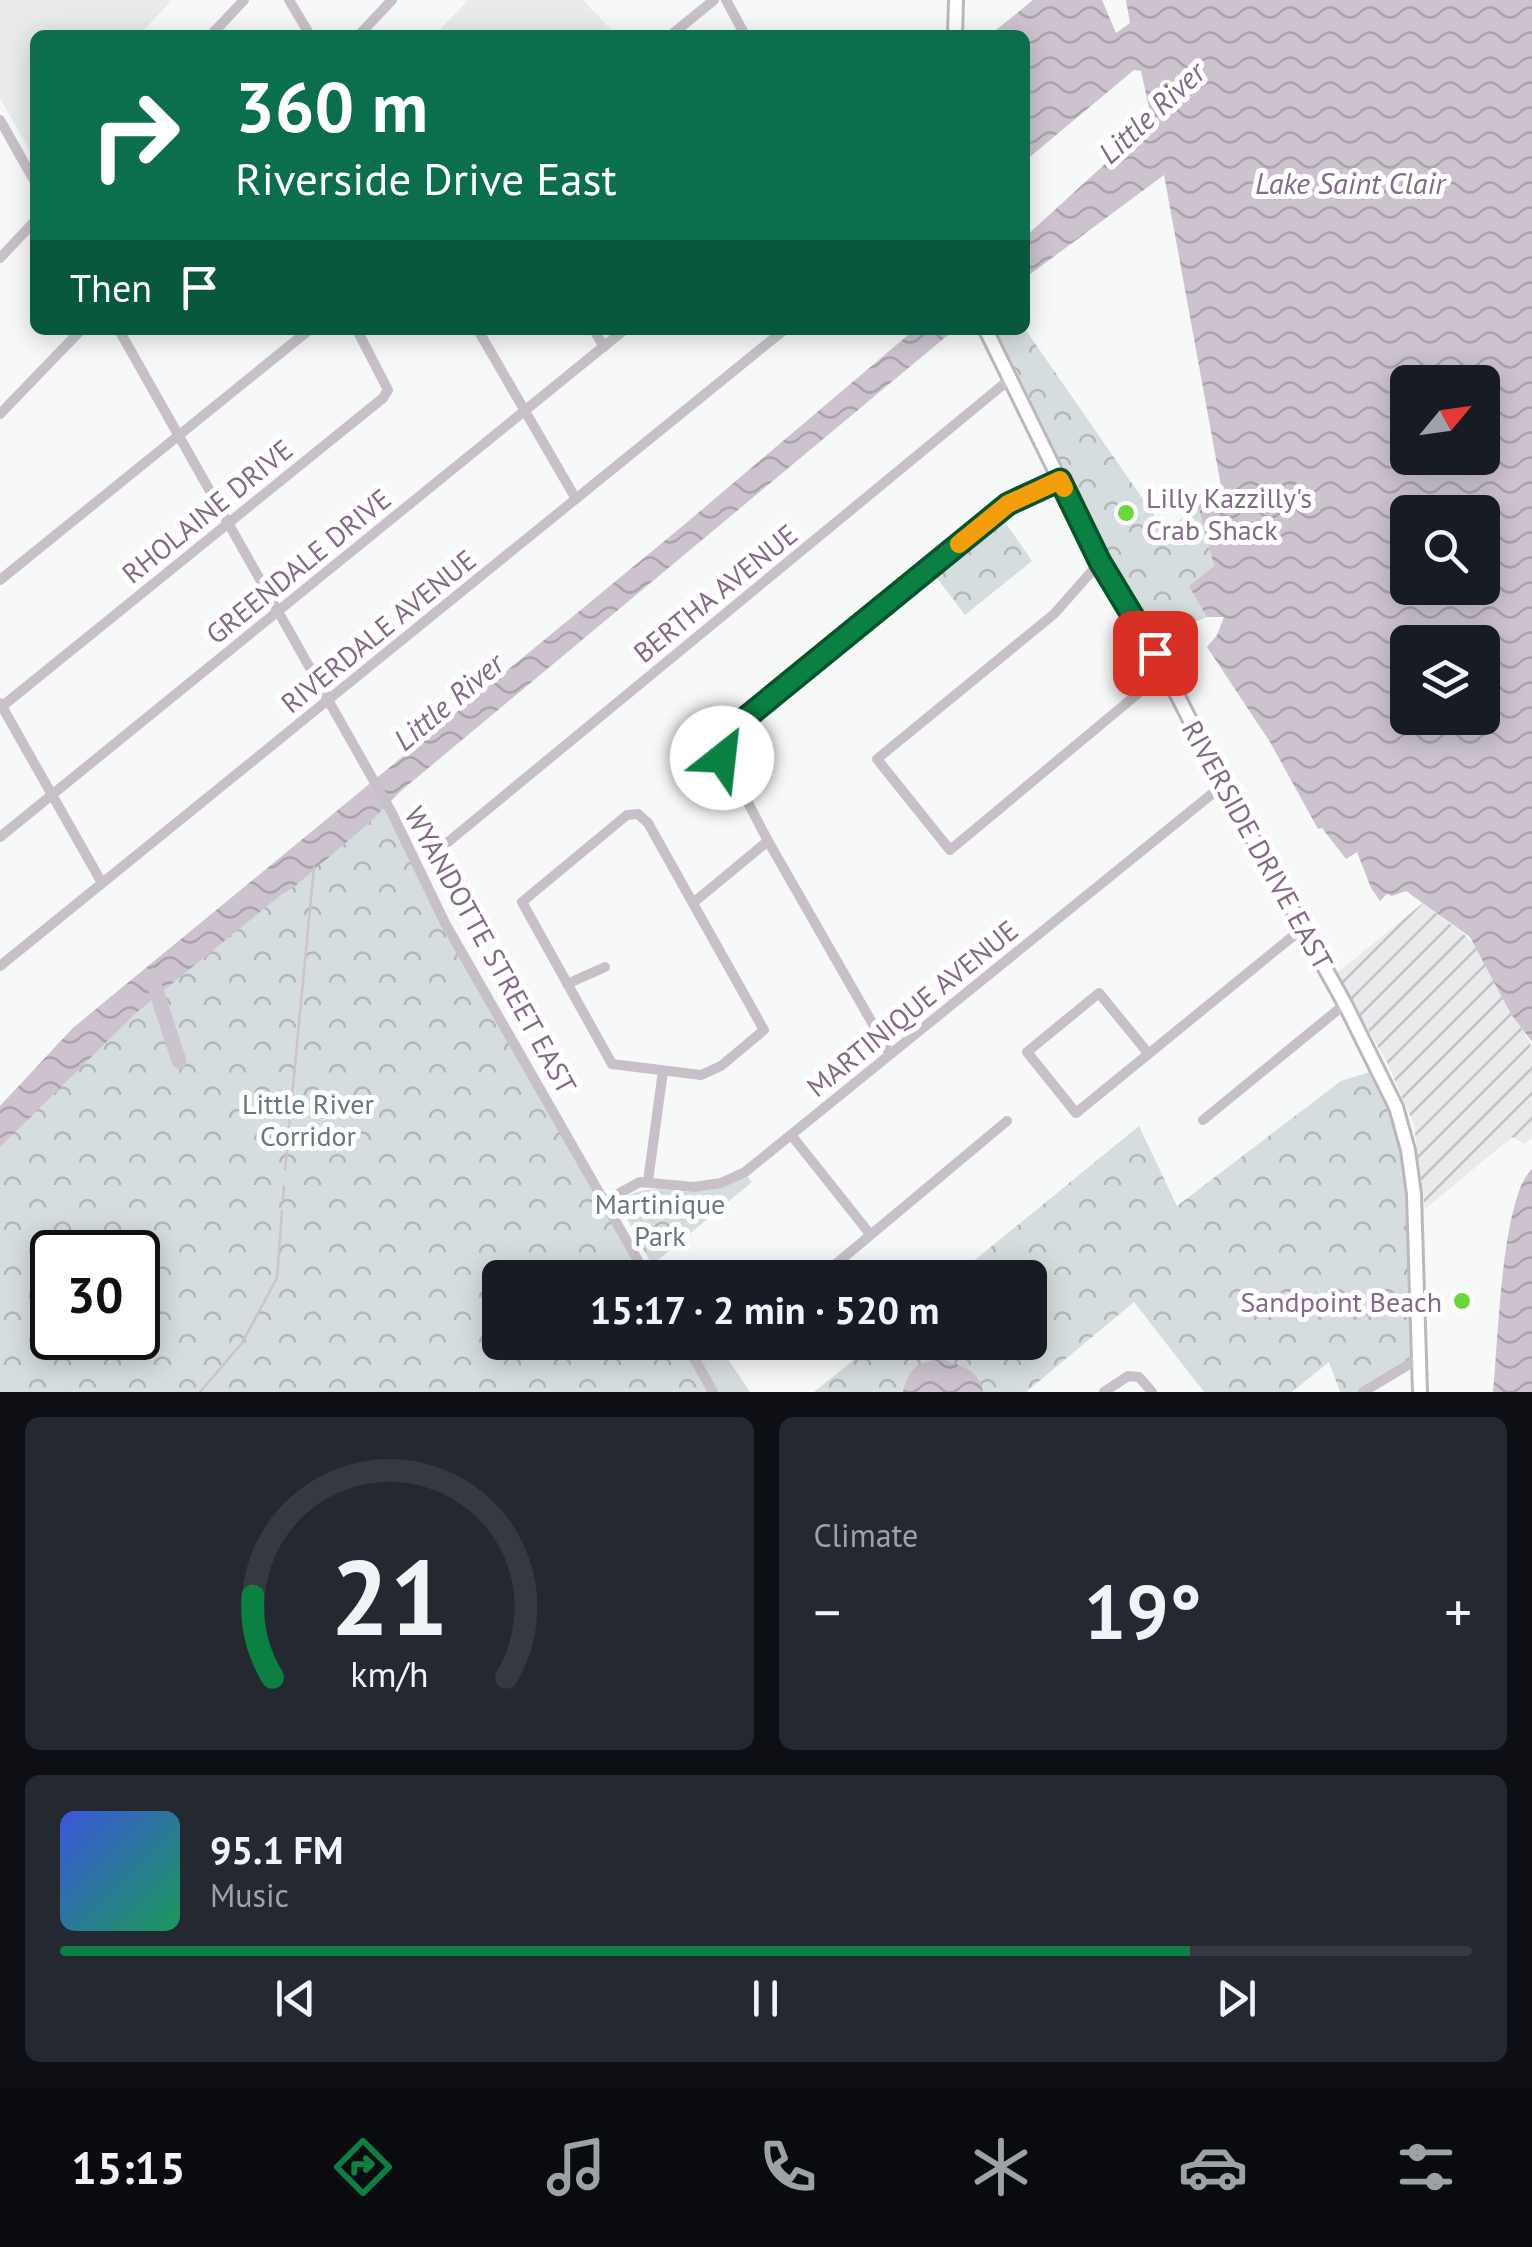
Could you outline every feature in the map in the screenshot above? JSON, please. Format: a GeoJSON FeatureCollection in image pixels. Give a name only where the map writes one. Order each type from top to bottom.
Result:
{"type":"FeatureCollection","features":[{"type":"Feature","properties":{"kind":"main road"},"geometry":{"type":"LineString","coordinates":[[948,0],[952,30]]}},
{"type":"Feature","properties":{"kind":"main road"},"geometry":{"type":"LineString","coordinates":[[952,30],[956,0]]}},
{"type":"Feature","properties":{"kind":"main road","name":"RIVERSIDE DRIVE EAST"},"geometry":{"type":"LineString","coordinates":[[988,335],[1100,562],[1165,672],[1222,785],[1345,1004],[1396,1107],[1408,1150],[1415,1213],[1420,1392]]}},
{"type":"Feature","properties":{"kind":"street"},"geometry":{"type":"LineString","coordinates":[[217,30],[244,0]]}},
{"type":"Feature","properties":{"kind":"street"},"geometry":{"type":"LineString","coordinates":[[289,0],[307,30]]}},
{"type":"Feature","properties":{"kind":"street"},"geometry":{"type":"LineString","coordinates":[[364,30],[392,0]]}},
{"type":"Feature","properties":{"kind":"street"},"geometry":{"type":"LineString","coordinates":[[677,30],[714,0]]}},
{"type":"Feature","properties":{"kind":"street"},"geometry":{"type":"LineString","coordinates":[[726,0],[742,30]]}},
{"type":"Feature","properties":{"kind":"street"},"geometry":{"type":"LineString","coordinates":[[0,120],[30,173]]}},
{"type":"Feature","properties":{"kind":"street"},"geometry":{"type":"LineString","coordinates":[[0,258],[30,226]]}},
{"type":"Feature","properties":{"kind":"street"},"geometry":{"type":"LineString","coordinates":[[0,414],[75,335]]}},
{"type":"Feature","properties":{"kind":"street","name":"WYANDOTTE STREET EAST"},"geometry":{"type":"LineString","coordinates":[[122,335],[392,813],[445,923],[638,1260]]}},
{"type":"Feature","properties":{"kind":"street"},"geometry":{"type":"LineString","coordinates":[[0,580],[304,335]]}},
{"type":"Feature","properties":{"kind":"street","name":"RHOLAINE DRIVE"},"geometry":{"type":"LineString","coordinates":[[1,705],[383,398],[388,390],[360,335]]}},
{"type":"Feature","properties":{"kind":"street"},"geometry":{"type":"LineString","coordinates":[[481,335],[576,499]]}},
{"type":"Feature","properties":{"kind":"street"},"geometry":{"type":"LineString","coordinates":[[597,335],[604,346]]}},
{"type":"Feature","properties":{"kind":"street","name":"GREENDALE DRIVE"},"geometry":{"type":"LineString","coordinates":[[0,837],[618,335]]}},
{"type":"Feature","properties":{"kind":"street","name":"RIVERDALE AVENUE"},"geometry":{"type":"LineString","coordinates":[[0,966],[778,335]]}},
{"type":"Feature","properties":{"kind":"street","name":"BERTHA AVENUE"},"geometry":{"type":"LineString","coordinates":[[448,842],[1010,379]]}},
{"type":"Feature","properties":{"kind":"street"},"geometry":{"type":"LineString","coordinates":[[890,1054],[768,841],[718,745],[726,734],[1008,504],[1060,480]]}},
{"type":"Feature","properties":{"kind":"street"},"geometry":{"type":"LineString","coordinates":[[1100,562],[1054,614],[877,759],[950,850],[1165,672]]}},
{"type":"Feature","properties":{"kind":"street"},"geometry":{"type":"LineString","coordinates":[[1,705],[102,883]]}},
{"type":"Feature","properties":{"kind":"street","name":"MARTINIQUE AVENUE"},"geometry":{"type":"LineString","coordinates":[[605,1201],[640,1182],[694,1187],[721,1183],[746,1172],[1222,785]]}},
{"type":"Feature","properties":{"kind":"street"},"geometry":{"type":"LineString","coordinates":[[638,814],[648,823],[693,904],[764,1030],[721,1066],[701,1075],[612,1064],[522,902],[627,815],[638,814]]}},
{"type":"Feature","properties":{"kind":"street"},"geometry":{"type":"LineString","coordinates":[[693,904],[768,841]]}},
{"type":"Feature","properties":{"kind":"street"},"geometry":{"type":"LineString","coordinates":[[1148,1053],[1099,993],[1026,1052],[1076,1113],[1303,928]]}},
{"type":"Feature","properties":{"kind":"street"},"geometry":{"type":"LineString","coordinates":[[568,984],[605,967]]}},
{"type":"Feature","properties":{"kind":"street"},"geometry":{"type":"LineString","coordinates":[[1203,1120],[1345,1004]]}},
{"type":"Feature","properties":{"kind":"street"},"geometry":{"type":"LineString","coordinates":[[648,1182],[662,1071]]}},
{"type":"Feature","properties":{"kind":"street"},"geometry":{"type":"LineString","coordinates":[[839,1260],[1007,1121]]}},
{"type":"Feature","properties":{"kind":"street"},"geometry":{"type":"LineString","coordinates":[[792,1136],[870,1234]]}},
{"type":"Feature","properties":{"kind":"street"},"geometry":{"type":"LineString","coordinates":[[1364,1392],[1418,1359]]}},
{"type":"Feature","properties":{"kind":"street"},"geometry":{"type":"LineString","coordinates":[[694,1360],[713,1392]]}},
{"type":"Feature","properties":{"kind":"street"},"geometry":{"type":"LineString","coordinates":[[1104,1392],[1128,1376],[1139,1377],[1152,1392]]}},
{"type":"Feature","properties":{"kind":"shaded area"},"geometry":{"type":"Polygon","coordinates":[[[0,0],[172,0],[144,30],[30,30],[30,151],[0,98],[0,0]]]}},
{"type":"Feature","properties":{"kind":"shaded area"},"geometry":{"type":"Polygon","coordinates":[[[468,0],[583,0],[611,30],[440,30],[468,0]]]}},
{"type":"Feature","properties":{"kind":"shaded area"},"geometry":{"type":"Polygon","coordinates":[[[1423,903],[1475,946],[1532,1047],[1532,1137],[1525,1144],[1512,1137],[1425,1209],[1414,1125],[1388,1064],[1336,974],[1423,903]]]}},
{"type":"Feature","properties":{"kind":"green space"},"geometry":{"type":"Polygon","coordinates":[[[996,335],[1029,335],[1165,531],[1198,506],[1214,566],[1190,586],[1207,617],[1152,641],[996,335]]]}},
{"type":"Feature","properties":{"kind":"green space"},"geometry":{"type":"Polygon","coordinates":[[[1003,519],[1032,561],[965,615],[933,573],[1003,519]]]}},
{"type":"Feature","properties":{"kind":"green space","name":"Little River Corridor"},"geometry":{"type":"Polygon","coordinates":[[[374,781],[445,923],[638,1260],[482,1260],[482,1360],[695,1360],[713,1392],[0,1392],[0,1106],[73,1028],[374,781]]]}},
{"type":"Feature","properties":{"kind":"green space"},"geometry":{"type":"Polygon","coordinates":[[[1379,1069],[1408,1150],[1418,1360],[1363,1392],[1340,1392],[1329,1362],[1292,1392],[1204,1392],[1134,1302],[1026,1392],[814,1392],[854,1360],[1047,1360],[1047,1260],[975,1260],[1139,1126],[1177,1206],[1341,1081],[1379,1069]]]}},
{"type":"Feature","properties":{"kind":"green space","name":"Martinique Park"},"geometry":{"type":"Polygon","coordinates":[[[747,1176],[752,1182],[658,1260],[649,1260],[620,1206],[622,1199],[652,1189],[690,1191],[725,1186],[747,1176]]]}},
{"type":"Feature","properties":{"kind":"green space"},"geometry":{"type":"Polygon","coordinates":[[[695,1360],[728,1360],[750,1392],[713,1392],[695,1360]]]}},
{"type":"Feature","properties":{"kind":"water","name":"Lake Saint Clair"},"geometry":{"type":"Polygon","coordinates":[[[1033,0],[1102,0],[1116,33],[1130,23],[1126,0],[1532,0],[1532,1042],[1511,1014],[1470,937],[1406,891],[1387,894],[1380,901],[1357,852],[1346,859],[1322,828],[1318,829],[1270,742],[1207,647],[1224,617],[1207,617],[1189,586],[1214,566],[1198,506],[1221,486],[1164,175],[1030,274],[1030,232],[1152,121],[1141,71],[1134,70],[1030,157],[1030,30],[996,30],[1033,0]]]}},
{"type":"Feature","properties":{"kind":"water"},"geometry":{"type":"Polygon","coordinates":[[[908,335],[948,335],[402,790],[294,887],[136,1013],[0,1147],[0,1106],[73,1028],[908,335]]]}},
{"type":"Feature","properties":{"kind":"water"},"geometry":{"type":"Polygon","coordinates":[[[1532,1169],[1532,1392],[1493,1392],[1507,1240],[1522,1185],[1532,1169]]]}},
{"type":"Feature","properties":{"kind":"water"},"geometry":{"type":"Polygon","coordinates":[[[944,1360],[962,1366],[978,1378],[983,1392],[903,1392],[908,1377],[926,1362],[944,1360]]]}},
{"type":"Feature","properties":{"kind":"waterway"},"geometry":{"type":"LineString","coordinates":[[285,1169],[314,867]]}},
{"type":"Feature","properties":{"kind":"waterway"},"geometry":{"type":"LineString","coordinates":[[153,981],[179,1061]]}},
{"type":"Feature","properties":{"kind":"waterway"},"geometry":{"type":"LineString","coordinates":[[283,1200],[284,1186]]}},
{"type":"Feature","properties":{"kind":"waterway"},"geometry":{"type":"LineString","coordinates":[[200,1392],[242,1343],[277,1278],[282,1211]]}},
{"type":"Feature","properties":{"kind":"slow traffic"},"geometry":{"type":"LineString","coordinates":[[959,544],[1008,504],[1060,480],[1064,488]]}},
{"type":"Feature","properties":{"kind":"place","name":"Lilly Kazzilly's Crab Shack"},"geometry":{"type":"Point","coordinates":[1126,513]}},
{"type":"Feature","properties":{"kind":"place","name":"Sandpoint Beach"},"geometry":{"type":"Point","coordinates":[1462,1301]}},
{"type":"Feature","properties":{"kind":"route"},"geometry":{"type":"LineString","coordinates":[[722,758],[718,745],[726,734],[1008,504],[1060,480],[1100,562],[1155,653]]}},
{"type":"Feature","properties":{"kind":"water label","name":"Little River"},"geometry":{"type":"Point","coordinates":[1151,112]}},
{"type":"Feature","properties":{"kind":"water label","name":"Little River"},"geometry":{"type":"Point","coordinates":[448,701]}}]}
